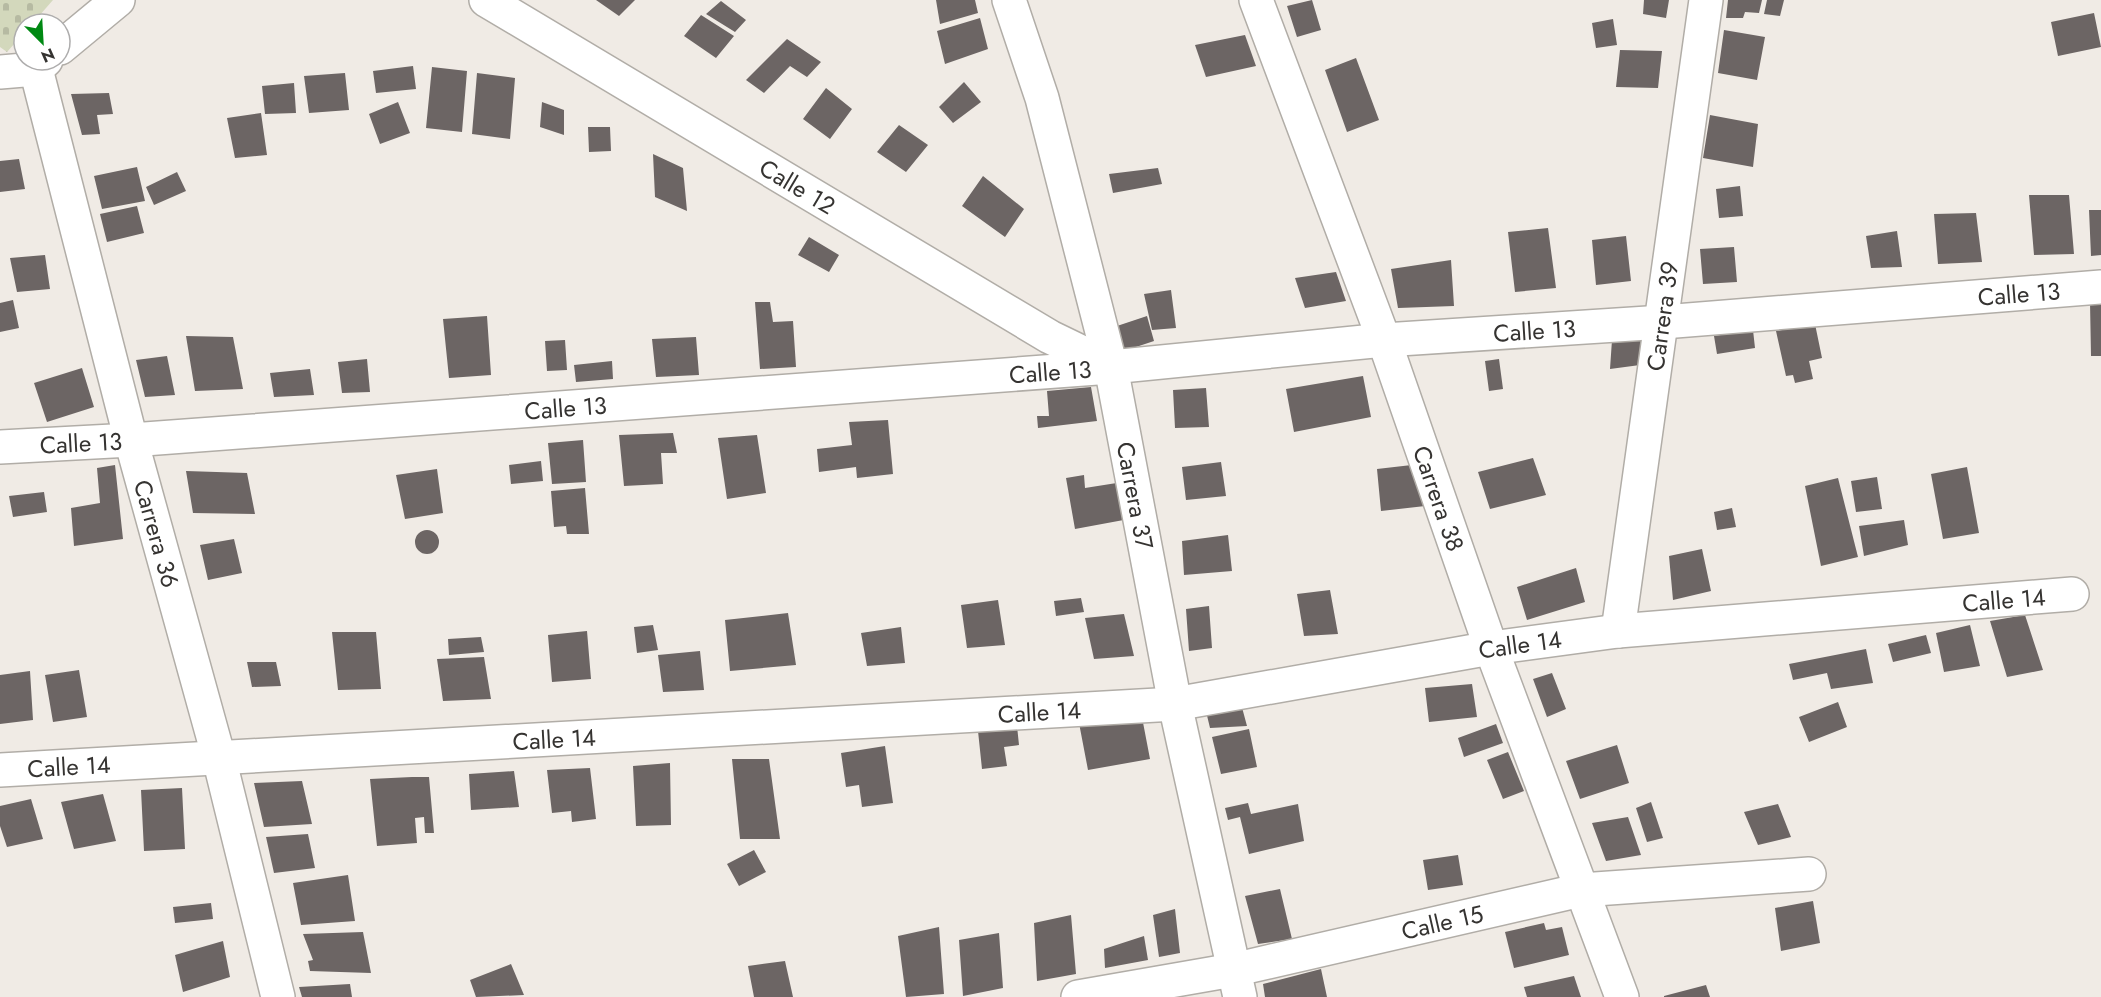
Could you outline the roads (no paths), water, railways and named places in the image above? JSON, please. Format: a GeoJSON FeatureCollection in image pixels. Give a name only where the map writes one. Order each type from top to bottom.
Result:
{"type":"FeatureCollection","features":[{"type":"Feature","properties":{"kind":"street"},"geometry":{"type":"LineString","coordinates":[[72,38],[118,0]]}},
{"type":"Feature","properties":{"kind":"street","name":"Calle 12"},"geometry":{"type":"LineString","coordinates":[[486,0],[1050,337],[1111,367]]}},
{"type":"Feature","properties":{"kind":"street","name":"Carrera 37"},"geometry":{"type":"LineString","coordinates":[[1009,0],[1042,98],[1111,367],[1175,704],[1236,983]]}},
{"type":"Feature","properties":{"kind":"street","name":"Carrera 38"},"geometry":{"type":"LineString","coordinates":[[1256,0],[1384,339],[1491,648],[1622,997]]}},
{"type":"Feature","properties":{"kind":"street","name":"Carrera 39"},"geometry":{"type":"LineString","coordinates":[[1618,631],[1663,322],[1706,0]]}},
{"type":"Feature","properties":{"kind":"street","name":"Carrera 36"},"geometry":{"type":"LineString","coordinates":[[50,72],[131,440],[219,758],[278,997]]}},
{"type":"Feature","properties":{"kind":"street","name":"Calle 13"},"geometry":{"type":"LineString","coordinates":[[0,447],[131,440],[1111,367],[1384,339],[1663,322],[2101,287]]}},
{"type":"Feature","properties":{"kind":"street","name":"Calle 14"},"geometry":{"type":"LineString","coordinates":[[0,770],[1175,704],[1491,648],[1618,631],[2072,594]]}},
{"type":"Feature","properties":{"kind":"street","name":"Calle 15"},"geometry":{"type":"LineString","coordinates":[[1078,997],[1236,983],[1581,890],[1809,874]]}}]}
